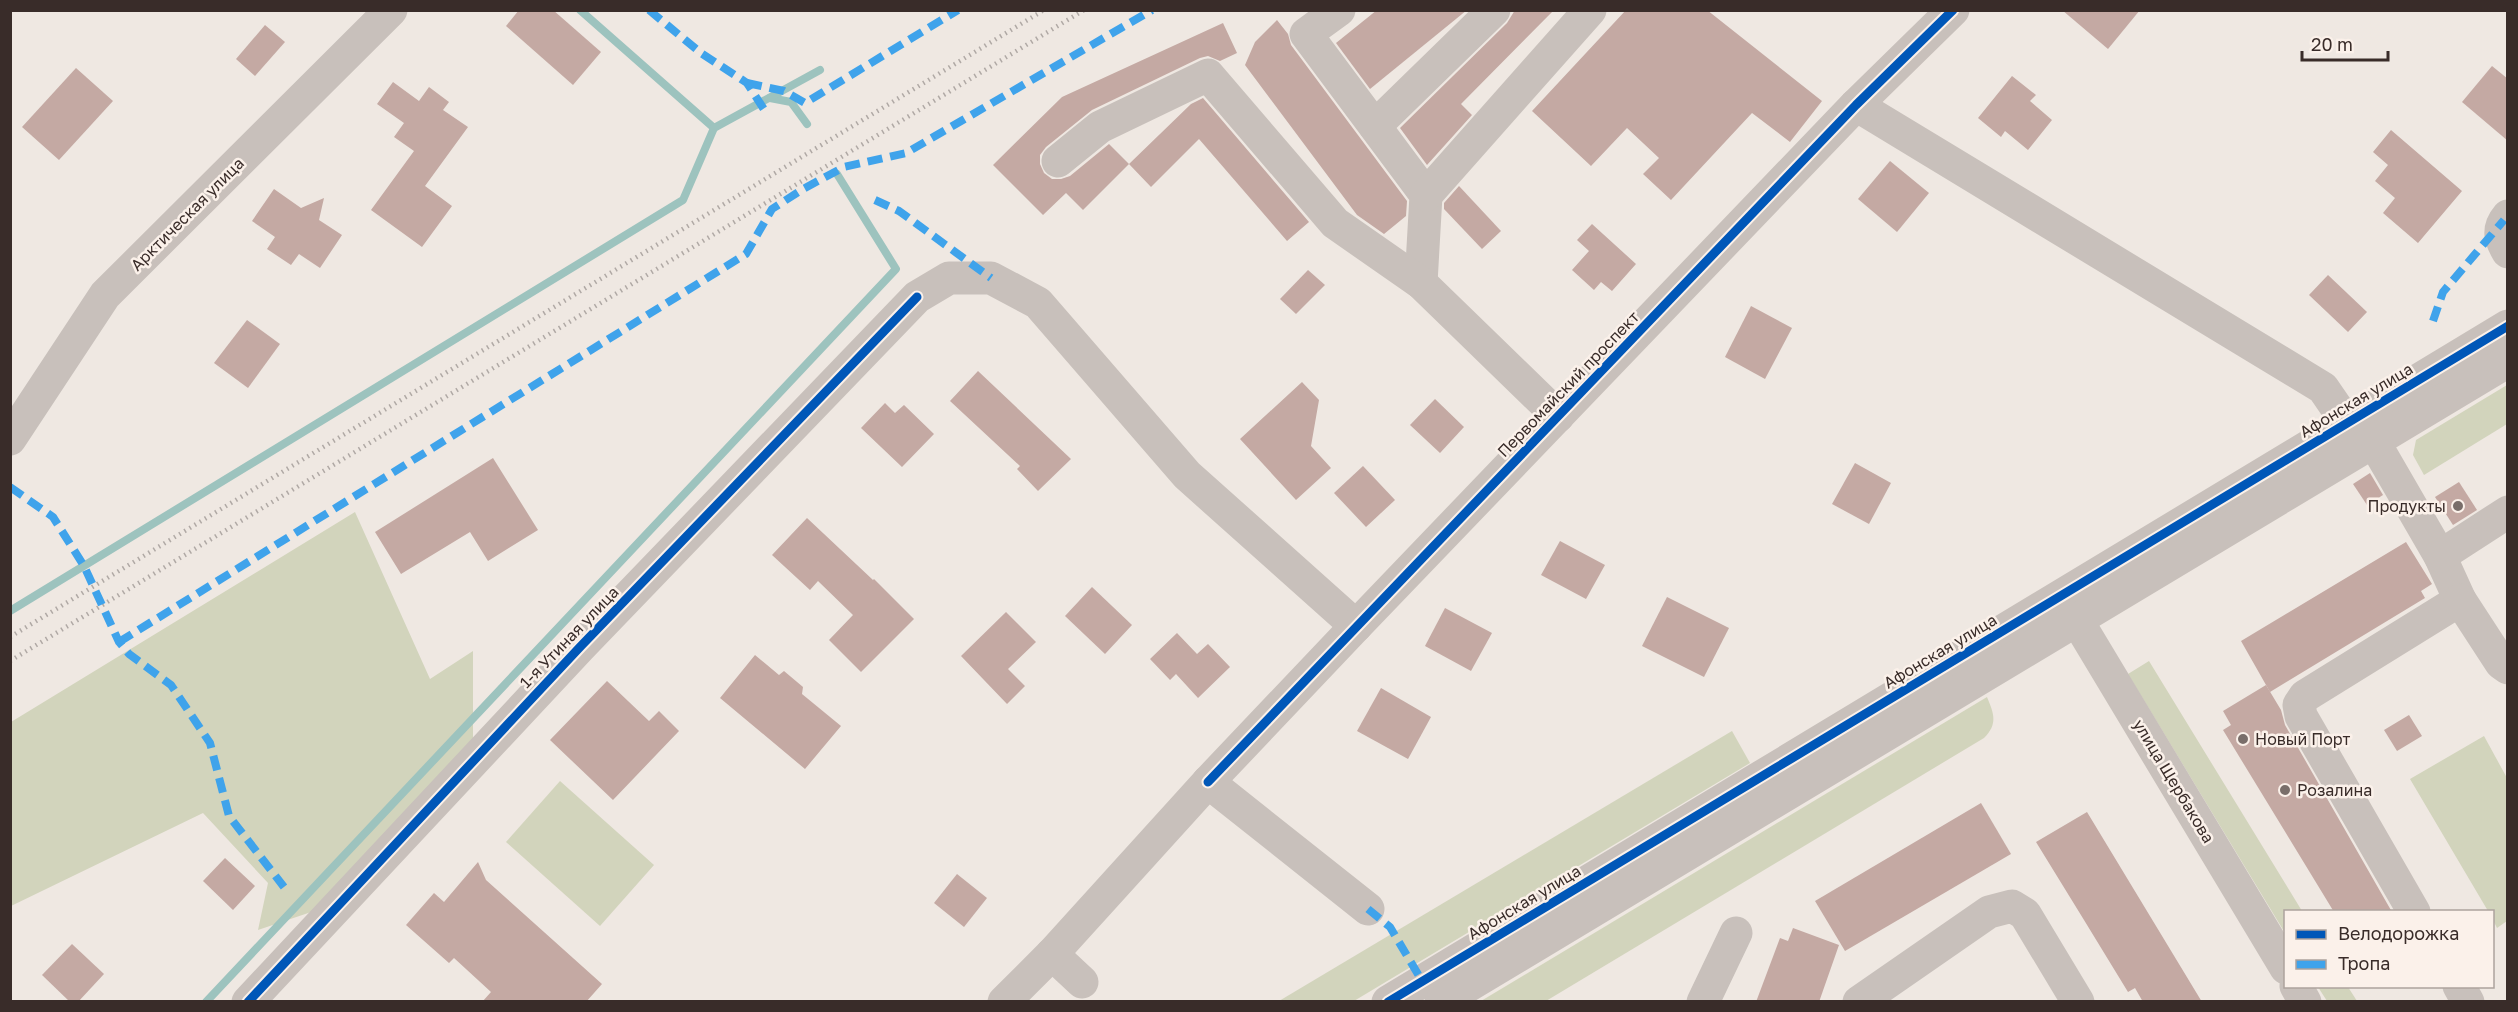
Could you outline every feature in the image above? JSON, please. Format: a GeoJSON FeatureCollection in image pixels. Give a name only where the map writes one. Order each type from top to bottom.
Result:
{"type":"FeatureCollection","features":[{"type":"Feature","properties":{"kind":"street","name":"Арктическая улица"},"geometry":{"type":"LineString","coordinates":[[10,439],[105,295],[391,10]]}},
{"type":"Feature","properties":{"kind":"street"},"geometry":{"type":"LineString","coordinates":[[1339,10],[1306,34],[1426,195]]}},
{"type":"Feature","properties":{"kind":"street"},"geometry":{"type":"LineString","coordinates":[[1375,126],[1494,10]]}},
{"type":"Feature","properties":{"kind":"street"},"geometry":{"type":"LineString","coordinates":[[1421,284],[1426,195],[1590,10]]}},
{"type":"Feature","properties":{"kind":"street","name":"Первомайский проспект"},"geometry":{"type":"LineString","coordinates":[[1004,1002],[1052,954],[1208,782],[1356,626],[1856,105],[1953,10]]}},
{"type":"Feature","properties":{"kind":"street"},"geometry":{"type":"LineString","coordinates":[[1058,161],[1100,127],[1208,75],[1335,223],[1421,284],[1558,416]]}},
{"type":"Feature","properties":{"kind":"street"},"geometry":{"type":"LineString","coordinates":[[1856,105],[2279,368],[2323,388],[2347,423],[2374,442],[2440,556],[2460,600],[2501,663],[2508,668]]}},
{"type":"Feature","properties":{"kind":"street","name":"1-я Утиная улица"},"geometry":{"type":"LineString","coordinates":[[248,1002],[580,647],[917,297],[949,278],[992,278],[1038,303],[1186,475],[1356,626]]}},
{"type":"Feature","properties":{"kind":"street","name":"Афонская улица"},"geometry":{"type":"LineString","coordinates":[[1388,1002],[1432,995],[2070,607],[2347,423],[2508,326]]}},
{"type":"Feature","properties":{"kind":"street","name":"Афонская улица"},"geometry":{"type":"LineString","coordinates":[[2070,607],[2374,442],[2508,361]]}},
{"type":"Feature","properties":{"kind":"street"},"geometry":{"type":"LineString","coordinates":[[2440,556],[2508,512]]}},
{"type":"Feature","properties":{"kind":"street"},"geometry":{"type":"LineString","coordinates":[[2413,910],[2301,716],[2299,705],[2305,696],[2460,600]]}},
{"type":"Feature","properties":{"kind":"street","name":"улица Щербакова"},"geometry":{"type":"LineString","coordinates":[[2070,607],[2284,965]]}},
{"type":"Feature","properties":{"kind":"street"},"geometry":{"type":"LineString","coordinates":[[1208,782],[1368,909]]}},
{"type":"Feature","properties":{"kind":"street"},"geometry":{"type":"LineString","coordinates":[[1859,1002],[1989,912],[2012,906],[2025,915],[2078,1002]]}},
{"type":"Feature","properties":{"kind":"street"},"geometry":{"type":"LineString","coordinates":[[1703,1002],[1736,933]]}},
{"type":"Feature","properties":{"kind":"street"},"geometry":{"type":"LineString","coordinates":[[1052,954],[1082,982]]}},
{"type":"Feature","properties":{"kind":"street"},"geometry":{"type":"LineString","coordinates":[[2297,988],[2305,1002]]}},
{"type":"Feature","properties":{"kind":"street"},"geometry":{"type":"LineString","coordinates":[[2460,988],[2468,1002]]}},
{"type":"Feature","properties":{"kind":"green space"},"geometry":{"type":"Polygon","coordinates":[[[2507,385],[2507,424],[2424,475],[2413,455],[2416,440],[2507,385]]]}},
{"type":"Feature","properties":{"kind":"green space"},"geometry":{"type":"Polygon","coordinates":[[[355,512],[430,679],[473,651],[473,747],[320,909],[258,930],[268,883],[203,813],[11,906],[11,722],[355,512]]]}},
{"type":"Feature","properties":{"kind":"green space"},"geometry":{"type":"Polygon","coordinates":[[[2149,661],[2301,910],[2284,910],[2284,931],[2128,674],[2149,661]]]}},
{"type":"Feature","properties":{"kind":"green space"},"geometry":{"type":"Polygon","coordinates":[[[1987,697],[1993,723],[1984,738],[1546,1001],[1481,1001],[1987,697]]]}},
{"type":"Feature","properties":{"kind":"green space"},"geometry":{"type":"Polygon","coordinates":[[[1732,731],[1750,763],[1354,1001],[1279,1001],[1732,731]]]}},
{"type":"Feature","properties":{"kind":"green space"},"geometry":{"type":"Polygon","coordinates":[[[2484,736],[2507,778],[2507,921],[2497,928],[2494,922],[2494,910],[2487,910],[2410,779],[2484,736]]]}},
{"type":"Feature","properties":{"kind":"green space"},"geometry":{"type":"Polygon","coordinates":[[[560,781],[654,865],[600,926],[506,842],[560,781]]]}},
{"type":"Feature","properties":{"kind":"green space"},"geometry":{"type":"Polygon","coordinates":[[[2319,988],[2349,988],[2357,1001],[2327,1001],[2319,988]]]}},
{"type":"Feature","properties":{"kind":"building"},"geometry":{"type":"Polygon","coordinates":[[[519,10],[553,10],[601,52],[573,85],[506,26],[519,10]]]}},
{"type":"Feature","properties":{"kind":"building"},"geometry":{"type":"Polygon","coordinates":[[[1377,10],[1467,10],[1370,89],[1336,43],[1377,10]]]}},
{"type":"Feature","properties":{"kind":"building"},"geometry":{"type":"Polygon","coordinates":[[[1515,10],[1554,10],[1461,104],[1472,115],[1427,165],[1400,128],[1507,23],[1515,10]]]}},
{"type":"Feature","properties":{"kind":"building"},"geometry":{"type":"Polygon","coordinates":[[[1626,10],[1707,10],[1822,101],[1790,142],[1752,113],[1671,200],[1643,174],[1659,158],[1627,128],[1591,166],[1532,111],[1626,10]]]}},
{"type":"Feature","properties":{"kind":"building"},"geometry":{"type":"Polygon","coordinates":[[[2062,10],[2140,10],[2108,49],[2062,10]]]}},
{"type":"Feature","properties":{"kind":"building"},"geometry":{"type":"Polygon","coordinates":[[[1277,20],[1288,34],[1291,45],[1407,201],[1406,216],[1384,234],[1357,215],[1245,65],[1255,42],[1277,20]]]}},
{"type":"Feature","properties":{"kind":"building"},"geometry":{"type":"Polygon","coordinates":[[[1223,23],[1237,53],[1220,61],[1208,56],[1200,58],[1092,110],[1046,147],[1040,155],[1040,164],[1044,173],[1052,179],[1070,176],[1109,144],[1129,164],[1083,210],[1066,193],[1043,215],[993,165],[1062,97],[1223,23]]]}},
{"type":"Feature","properties":{"kind":"building"},"geometry":{"type":"Polygon","coordinates":[[[265,25],[285,42],[255,76],[236,59],[265,25]]]}},
{"type":"Feature","properties":{"kind":"building"},"geometry":{"type":"Polygon","coordinates":[[[2492,66],[2508,79],[2508,141],[2462,102],[2492,66]]]}},
{"type":"Feature","properties":{"kind":"building"},"geometry":{"type":"Polygon","coordinates":[[[76,68],[113,101],[59,160],[22,127],[76,68]]]}},
{"type":"Feature","properties":{"kind":"building"},"geometry":{"type":"Polygon","coordinates":[[[2012,76],[2036,95],[2030,101],[2052,120],[2028,150],[2005,131],[2001,137],[1978,118],[2012,76]]]}},
{"type":"Feature","properties":{"kind":"building"},"geometry":{"type":"Polygon","coordinates":[[[393,82],[419,101],[429,87],[449,102],[443,110],[468,127],[425,186],[452,206],[422,247],[371,210],[414,151],[394,137],[404,123],[377,104],[393,82]]]}},
{"type":"Feature","properties":{"kind":"building"},"geometry":{"type":"Polygon","coordinates":[[[1203,98],[1309,222],[1287,241],[1199,139],[1151,187],[1129,164],[1191,104],[1203,98]]]}},
{"type":"Feature","properties":{"kind":"building"},"geometry":{"type":"Polygon","coordinates":[[[2391,130],[2462,191],[2418,243],[2383,213],[2395,198],[2375,181],[2388,165],[2373,152],[2391,130]]]}},
{"type":"Feature","properties":{"kind":"building"},"geometry":{"type":"Polygon","coordinates":[[[1890,161],[1929,193],[1897,232],[1858,199],[1890,161]]]}},
{"type":"Feature","properties":{"kind":"building"},"geometry":{"type":"Polygon","coordinates":[[[1459,186],[1501,231],[1482,249],[1444,209],[1444,203],[1459,186]]]}},
{"type":"Feature","properties":{"kind":"building"},"geometry":{"type":"Polygon","coordinates":[[[274,189],[301,208],[324,198],[319,220],[342,235],[320,268],[299,254],[291,265],[267,249],[275,237],[252,221],[274,189]]]}},
{"type":"Feature","properties":{"kind":"building"},"geometry":{"type":"Polygon","coordinates":[[[1592,224],[1636,264],[1612,291],[1601,282],[1594,290],[1572,270],[1589,251],[1577,240],[1592,224]]]}},
{"type":"Feature","properties":{"kind":"building"},"geometry":{"type":"Polygon","coordinates":[[[1308,270],[1325,285],[1296,314],[1280,299],[1308,270]]]}},
{"type":"Feature","properties":{"kind":"building"},"geometry":{"type":"Polygon","coordinates":[[[2328,275],[2367,312],[2348,332],[2309,295],[2328,275]]]}},
{"type":"Feature","properties":{"kind":"building"},"geometry":{"type":"Polygon","coordinates":[[[1751,306],[1792,328],[1765,379],[1725,357],[1751,306]]]}},
{"type":"Feature","properties":{"kind":"building"},"geometry":{"type":"Polygon","coordinates":[[[247,320],[280,344],[248,388],[214,363],[247,320]]]}},
{"type":"Feature","properties":{"kind":"building"},"geometry":{"type":"Polygon","coordinates":[[[978,371],[1071,459],[1038,491],[1017,469],[1020,466],[950,401],[978,371]]]}},
{"type":"Feature","properties":{"kind":"building"},"geometry":{"type":"Polygon","coordinates":[[[1302,382],[1319,400],[1311,446],[1331,468],[1296,500],[1240,439],[1302,382]]]}},
{"type":"Feature","properties":{"kind":"building"},"geometry":{"type":"Polygon","coordinates":[[[1435,399],[1464,427],[1440,453],[1410,425],[1435,399]]]}},
{"type":"Feature","properties":{"kind":"building"},"geometry":{"type":"Polygon","coordinates":[[[885,403],[895,413],[904,405],[934,434],[902,467],[861,428],[885,403]]]}},
{"type":"Feature","properties":{"kind":"building"},"geometry":{"type":"Polygon","coordinates":[[[493,458],[538,530],[488,561],[470,532],[401,574],[375,532],[493,458]]]}},
{"type":"Feature","properties":{"kind":"building"},"geometry":{"type":"Polygon","coordinates":[[[1855,463],[1891,483],[1869,524],[1832,504],[1855,463]]]}},
{"type":"Feature","properties":{"kind":"building"},"geometry":{"type":"Polygon","coordinates":[[[1363,466],[1395,500],[1366,527],[1334,493],[1363,466]]]}},
{"type":"Feature","properties":{"kind":"building"},"geometry":{"type":"Polygon","coordinates":[[[2370,473],[2383,495],[2367,505],[2353,484],[2370,473]]]}},
{"type":"Feature","properties":{"kind":"building"},"geometry":{"type":"Polygon","coordinates":[[[2459,482],[2477,510],[2453,525],[2435,497],[2459,482]]]}},
{"type":"Feature","properties":{"kind":"building"},"geometry":{"type":"Polygon","coordinates":[[[807,518],[914,619],[861,672],[829,640],[853,615],[818,581],[810,590],[772,555],[807,518]]]}},
{"type":"Feature","properties":{"kind":"building"},"geometry":{"type":"Polygon","coordinates":[[[1560,541],[1605,565],[1586,599],[1541,575],[1560,541]]]}},
{"type":"Feature","properties":{"kind":"building"},"geometry":{"type":"Polygon","coordinates":[[[2406,542],[2432,584],[2421,591],[2425,598],[2270,692],[2241,641],[2406,542]]]}},
{"type":"Feature","properties":{"kind":"building"},"geometry":{"type":"Polygon","coordinates":[[[1092,587],[1132,625],[1105,654],[1065,616],[1092,587]]]}},
{"type":"Feature","properties":{"kind":"building"},"geometry":{"type":"Polygon","coordinates":[[[1667,597],[1729,628],[1704,677],[1642,646],[1667,597]]]}},
{"type":"Feature","properties":{"kind":"building"},"geometry":{"type":"Polygon","coordinates":[[[1445,608],[1492,633],[1471,671],[1425,646],[1445,608]]]}},
{"type":"Feature","properties":{"kind":"building"},"geometry":{"type":"Polygon","coordinates":[[[1006,612],[1036,642],[1008,669],[1025,686],[1007,704],[961,656],[1006,612]]]}},
{"type":"Feature","properties":{"kind":"building"},"geometry":{"type":"Polygon","coordinates":[[[1177,633],[1197,654],[1208,644],[1230,667],[1198,698],[1176,674],[1170,680],[1150,659],[1177,633]]]}},
{"type":"Feature","properties":{"kind":"building"},"geometry":{"type":"Polygon","coordinates":[[[755,655],[779,675],[784,671],[803,687],[802,694],[841,726],[805,769],[720,698],[755,655]]]}},
{"type":"Feature","properties":{"kind":"building"},"geometry":{"type":"Polygon","coordinates":[[[607,681],[649,721],[659,711],[679,731],[613,800],[550,740],[607,681]]]}},
{"type":"Feature","properties":{"kind":"building"},"geometry":{"type":"Polygon","coordinates":[[[2266,685],[2281,710],[2285,725],[2391,910],[2333,910],[2223,730],[2231,725],[2223,711],[2266,685]]]}},
{"type":"Feature","properties":{"kind":"building"},"geometry":{"type":"Polygon","coordinates":[[[1381,688],[1431,717],[1408,759],[1357,731],[1381,688]]]}},
{"type":"Feature","properties":{"kind":"building"},"geometry":{"type":"Polygon","coordinates":[[[2409,715],[2422,736],[2397,751],[2384,730],[2409,715]]]}},
{"type":"Feature","properties":{"kind":"building"},"geometry":{"type":"Polygon","coordinates":[[[1981,803],[2011,854],[1845,951],[1815,901],[1981,803]]]}},
{"type":"Feature","properties":{"kind":"building"},"geometry":{"type":"Polygon","coordinates":[[[2087,812],[2202,1002],[2143,1002],[2135,988],[2128,992],[2036,842],[2087,812]]]}},
{"type":"Feature","properties":{"kind":"building"},"geometry":{"type":"Polygon","coordinates":[[[225,858],[255,886],[233,910],[203,881],[225,858]]]}},
{"type":"Feature","properties":{"kind":"building"},"geometry":{"type":"Polygon","coordinates":[[[478,862],[486,880],[602,984],[586,1002],[482,1002],[491,992],[454,958],[449,963],[406,925],[434,893],[444,902],[478,862]]]}},
{"type":"Feature","properties":{"kind":"building"},"geometry":{"type":"Polygon","coordinates":[[[957,874],[987,898],[964,927],[934,903],[957,874]]]}},
{"type":"Feature","properties":{"kind":"building"},"geometry":{"type":"Polygon","coordinates":[[[1793,928],[1839,945],[1819,1002],[1756,1002],[1780,938],[1788,941],[1793,928]]]}},
{"type":"Feature","properties":{"kind":"building"},"geometry":{"type":"Polygon","coordinates":[[[72,944],[104,974],[78,1002],[70,1002],[42,975],[72,944]]]}},
{"type":"Feature","properties":{"kind":"waterway"},"geometry":{"type":"LineString","coordinates":[[580,10],[714,128]]}},
{"type":"Feature","properties":{"kind":"waterway"},"geometry":{"type":"LineString","coordinates":[[10,611],[683,200],[714,128],[820,70]]}},
{"type":"Feature","properties":{"kind":"waterway"},"geometry":{"type":"LineString","coordinates":[[770,98],[791,102],[807,124]]}},
{"type":"Feature","properties":{"kind":"waterway"},"geometry":{"type":"LineString","coordinates":[[206,1002],[896,269],[837,174]]}},
{"type":"Feature","properties":{"kind":"railway"},"geometry":{"type":"LineString","coordinates":[[10,637],[1044,10]]}},
{"type":"Feature","properties":{"kind":"railway"},"geometry":{"type":"LineString","coordinates":[[10,661],[1084,10]]}},
{"type":"Feature","properties":{"kind":"marked path"},"geometry":{"type":"LineString","coordinates":[[649,10],[701,53],[747,83],[767,114]]}},
{"type":"Feature","properties":{"kind":"marked path"},"geometry":{"type":"LineString","coordinates":[[747,83],[784,91],[805,103],[958,10]]}},
{"type":"Feature","properties":{"kind":"marked path"},"geometry":{"type":"LineString","coordinates":[[119,642],[746,254],[772,209],[803,189],[844,167],[906,153],[1152,10]]}},
{"type":"Feature","properties":{"kind":"marked path"},"geometry":{"type":"LineString","coordinates":[[875,200],[899,211],[991,278]]}},
{"type":"Feature","properties":{"kind":"marked path"},"geometry":{"type":"LineString","coordinates":[[2433,321],[2443,292],[2504,220]]}},
{"type":"Feature","properties":{"kind":"marked path"},"geometry":{"type":"LineString","coordinates":[[10,487],[53,517],[84,566],[119,642],[129,654],[171,685],[210,743],[229,816],[284,887]]}},
{"type":"Feature","properties":{"kind":"marked path"},"geometry":{"type":"LineString","coordinates":[[1368,909],[1390,927],[1422,981]]}},
{"type":"Feature","properties":{"kind":"cycle path"},"geometry":{"type":"LineString","coordinates":[[1208,782],[1856,105],[1953,10]]}},
{"type":"Feature","properties":{"kind":"cycle path"},"geometry":{"type":"LineString","coordinates":[[248,1002],[580,647],[917,297]]}},
{"type":"Feature","properties":{"kind":"cycle path"},"geometry":{"type":"LineString","coordinates":[[1388,1002],[2508,326]]}},
{"type":"Feature","properties":{"kind":"place","name":"Продукты"},"geometry":{"type":"Point","coordinates":[2458,506]}},
{"type":"Feature","properties":{"kind":"place","name":"Новый Порт"},"geometry":{"type":"Point","coordinates":[2243,739]}},
{"type":"Feature","properties":{"kind":"place","name":"Розалина"},"geometry":{"type":"Point","coordinates":[2285,790]}}]}
